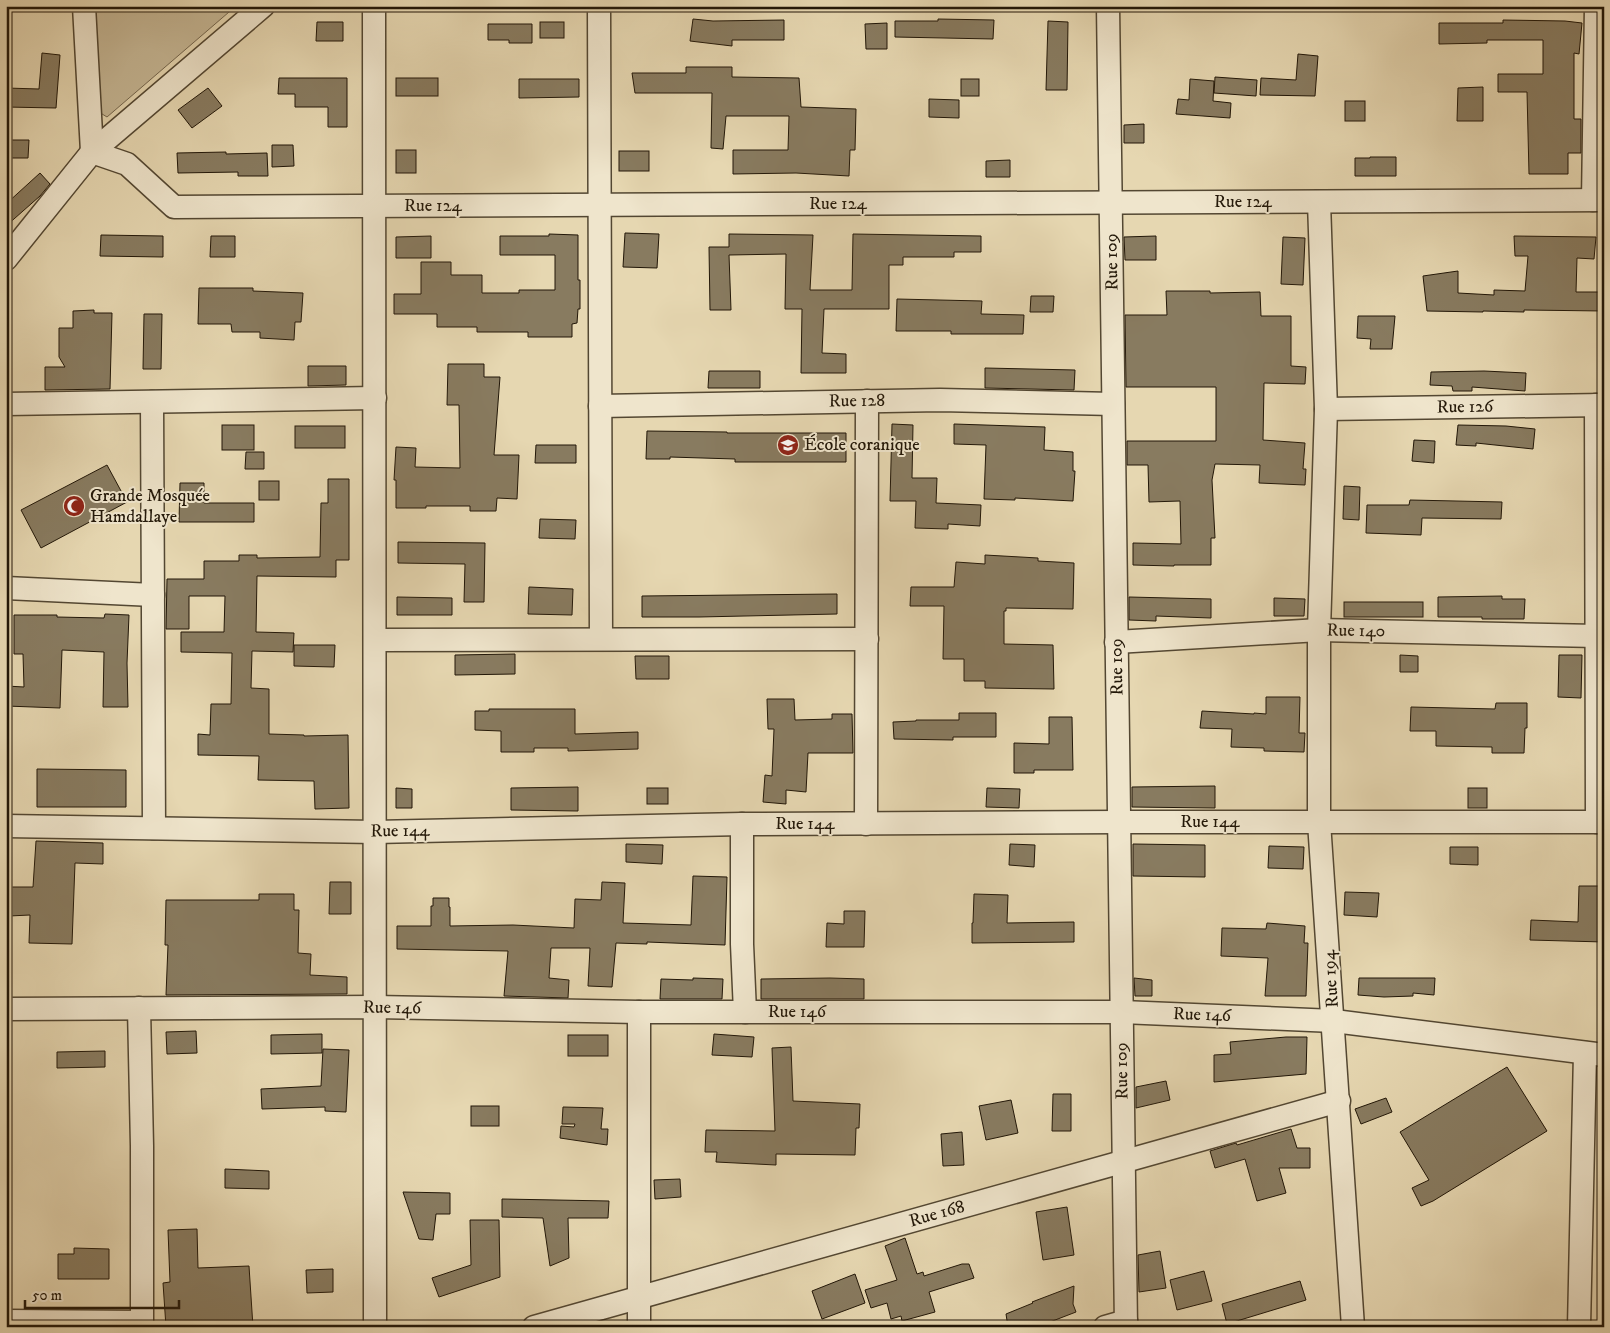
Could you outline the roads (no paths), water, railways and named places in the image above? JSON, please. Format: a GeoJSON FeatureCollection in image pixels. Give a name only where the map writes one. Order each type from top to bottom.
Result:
{"type":"FeatureCollection","features":[{"type":"Feature","properties":{"kind":"street"},"geometry":{"type":"LineString","coordinates":[[84,6],[92,152]]}},
{"type":"Feature","properties":{"kind":"street"},"geometry":{"type":"LineString","coordinates":[[6,259],[92,152],[263,6]]}},
{"type":"Feature","properties":{"kind":"street"},"geometry":{"type":"LineString","coordinates":[[374,6],[375,1327]]}},
{"type":"Feature","properties":{"kind":"street"},"geometry":{"type":"LineString","coordinates":[[600,6],[601,639]]}},
{"type":"Feature","properties":{"kind":"street","name":"Rue 109"},"geometry":{"type":"LineString","coordinates":[[1108,6],[1122,1012],[1123,1162],[1119,1325]]}},
{"type":"Feature","properties":{"kind":"street"},"geometry":{"type":"LineString","coordinates":[[1596,6],[1598,200]]}},
{"type":"Feature","properties":{"kind":"street","name":"Rue 124"},"geometry":{"type":"LineString","coordinates":[[92,152],[128,164],[174,207],[1598,200]]}},
{"type":"Feature","properties":{"kind":"street","name":"Rue 194"},"geometry":{"type":"LineString","coordinates":[[1319,202],[1326,409],[1319,630],[1320,822],[1353,1327]]}},
{"type":"Feature","properties":{"kind":"street"},"geometry":{"type":"LineString","coordinates":[[6,404],[375,398]]}},
{"type":"Feature","properties":{"kind":"street","name":"Rue 128"},"geometry":{"type":"LineString","coordinates":[[600,406],[940,400],[1114,404]]}},
{"type":"Feature","properties":{"kind":"street"},"geometry":{"type":"LineString","coordinates":[[866,824],[867,401]]}},
{"type":"Feature","properties":{"kind":"street"},"geometry":{"type":"LineString","coordinates":[[152,402],[154,828]]}},
{"type":"Feature","properties":{"kind":"street"},"geometry":{"type":"LineString","coordinates":[[1600,405],[1597,636],[1601,822]]}},
{"type":"Feature","properties":{"kind":"street","name":"Rue 126"},"geometry":{"type":"LineString","coordinates":[[1326,409],[1600,405]]}},
{"type":"Feature","properties":{"kind":"street"},"geometry":{"type":"LineString","coordinates":[[6,588],[153,595]]}},
{"type":"Feature","properties":{"kind":"street","name":"Rue 140"},"geometry":{"type":"LineString","coordinates":[[1116,642],[1319,630],[1597,636]]}},
{"type":"Feature","properties":{"kind":"street"},"geometry":{"type":"LineString","coordinates":[[375,640],[867,639]]}},
{"type":"Feature","properties":{"kind":"street","name":"Rue 144"},"geometry":{"type":"LineString","coordinates":[[6,826],[375,832],[742,824],[1601,822]]}},
{"type":"Feature","properties":{"kind":"street"},"geometry":{"type":"LineString","coordinates":[[742,824],[742,944],[745,1012]]}},
{"type":"Feature","properties":{"kind":"street","name":"Rue 146"},"geometry":{"type":"LineString","coordinates":[[6,1009],[375,1007],[640,1012],[1122,1012],[1334,1021],[1594,1054]]}},
{"type":"Feature","properties":{"kind":"street"},"geometry":{"type":"LineString","coordinates":[[6,1321],[141,1324],[142,1146],[139,1008]]}},
{"type":"Feature","properties":{"kind":"street"},"geometry":{"type":"LineString","coordinates":[[639,1327],[640,1012]]}},
{"type":"Feature","properties":{"kind":"street"},"geometry":{"type":"LineString","coordinates":[[1579,1327],[1594,1054]]}},
{"type":"Feature","properties":{"kind":"street","name":"Rue 168"},"geometry":{"type":"LineString","coordinates":[[534,1327],[1339,1101]]}},
{"type":"Feature","properties":{"kind":"place","name":"École coranique"},"geometry":{"type":"Point","coordinates":[788,445]}},
{"type":"Feature","properties":{"kind":"place","name":"Grande Mosquée Hamdallaye"},"geometry":{"type":"Point","coordinates":[74,506]}}]}
